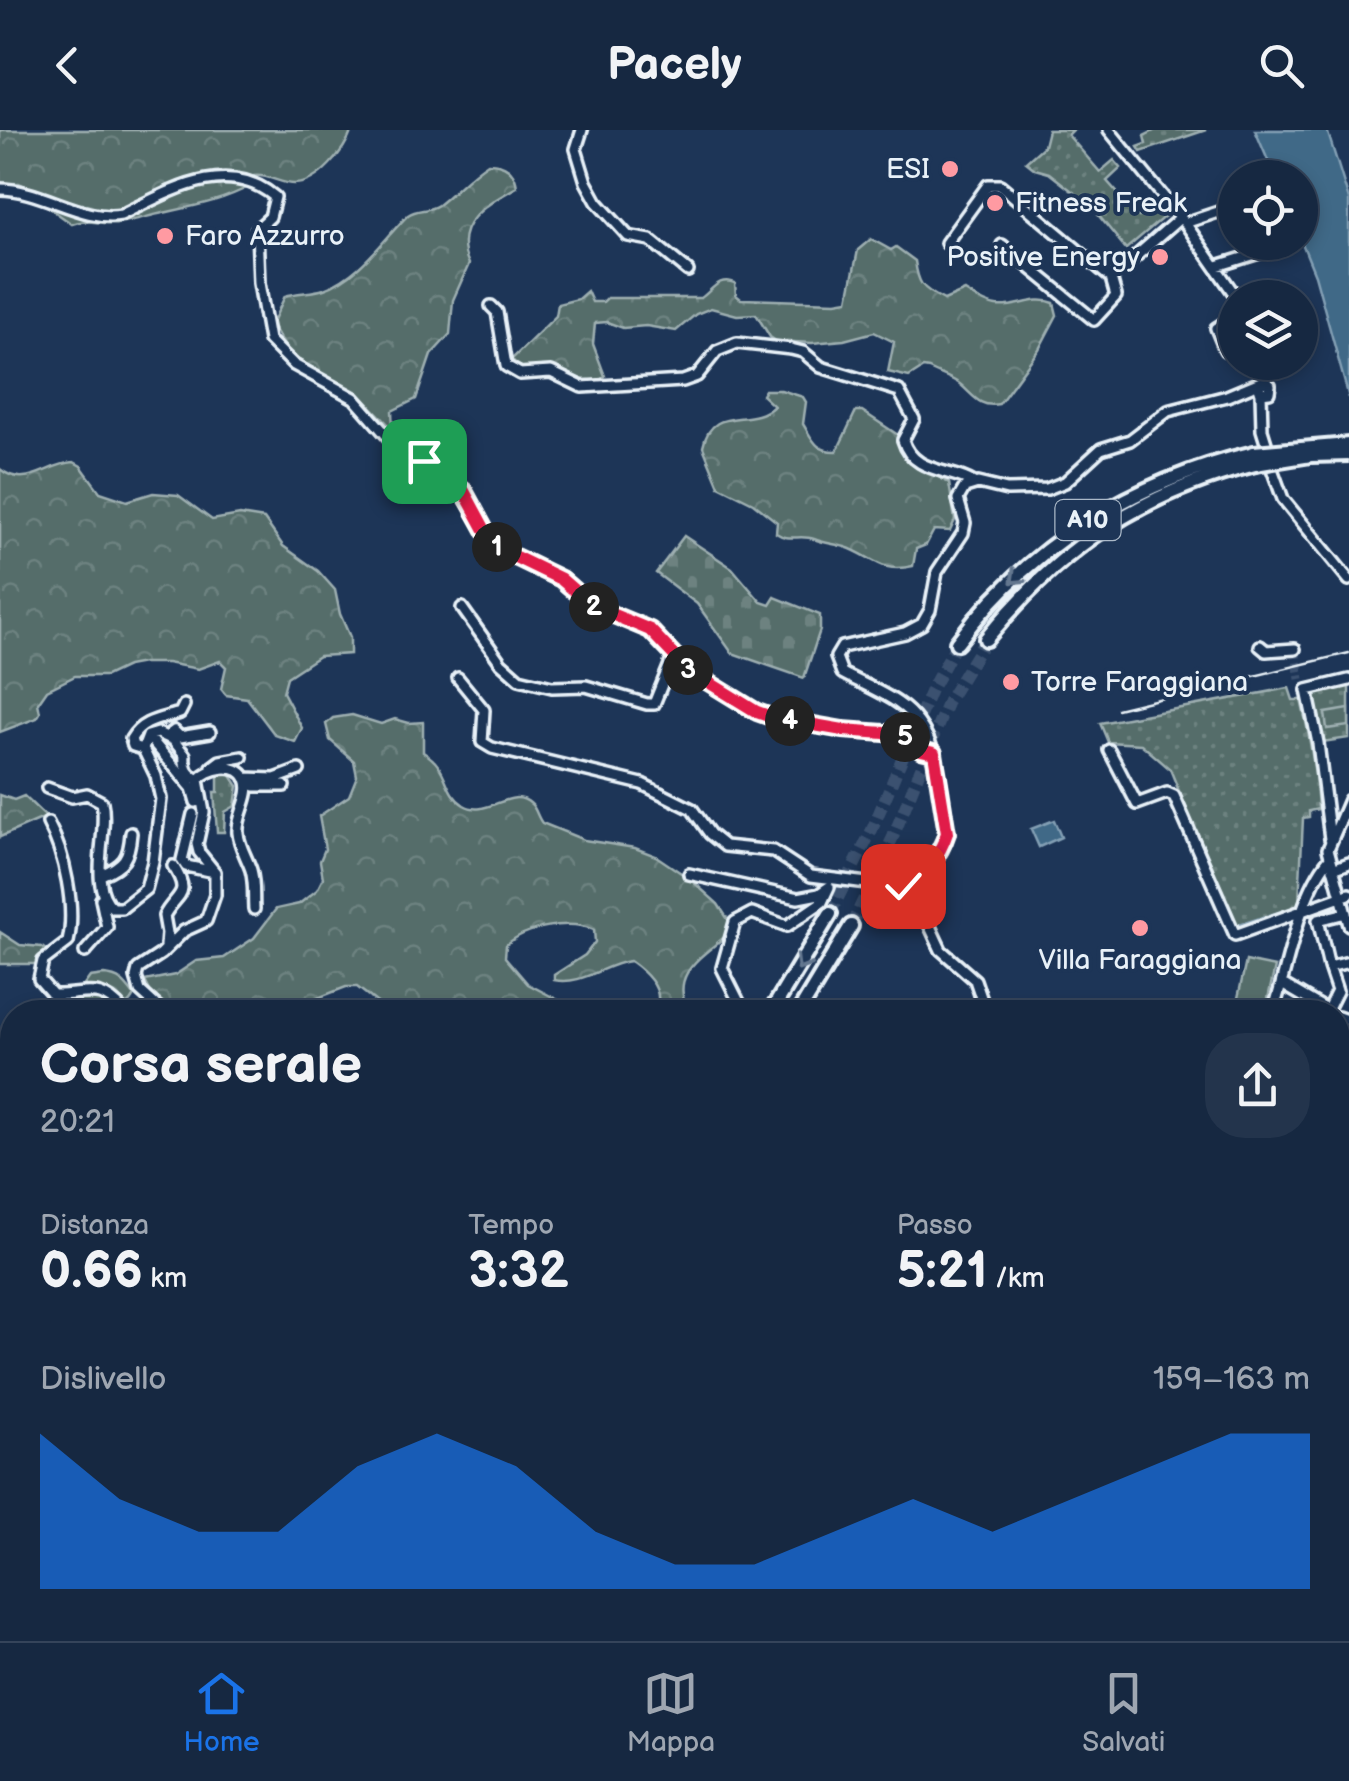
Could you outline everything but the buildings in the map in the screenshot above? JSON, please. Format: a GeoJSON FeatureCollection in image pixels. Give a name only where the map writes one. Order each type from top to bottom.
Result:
{"type":"FeatureCollection","features":[{"type":"Feature","properties":{"kind":"highway","name":"A10"},"geometry":{"type":"LineString","coordinates":[[957,643],[1006,588],[1051,547],[1086,521],[1172,477],[1254,458],[1349,445]]}},
{"type":"Feature","properties":{"kind":"highway","name":"A10"},"geometry":{"type":"LineString","coordinates":[[986,639],[1044,574],[1118,518],[1172,490],[1254,458],[1349,454]]}},
{"type":"Feature","properties":{"kind":"highway"},"geometry":{"type":"LineString","coordinates":[[778,1000],[830,914]]}},
{"type":"Feature","properties":{"kind":"highway"},"geometry":{"type":"LineString","coordinates":[[806,1000],[851,926]]}},
{"type":"Feature","properties":{"kind":"street"},"geometry":{"type":"LineString","coordinates":[[571,130],[586,182],[610,218],[628,236],[658,245],[688,272]]}},
{"type":"Feature","properties":{"kind":"street"},"geometry":{"type":"LineString","coordinates":[[576,148],[582,130]]}},
{"type":"Feature","properties":{"kind":"street"},"geometry":{"type":"LineString","coordinates":[[1110,130],[1226,280]]}},
{"type":"Feature","properties":{"kind":"street"},"geometry":{"type":"LineString","coordinates":[[0,190],[32,192],[63,207],[115,216],[209,178],[236,178],[264,186],[275,197],[275,208],[257,229],[258,283],[269,340],[294,366],[354,398],[404,454],[438,469],[456,483],[491,541],[501,550],[561,579],[592,606],[650,630],[674,657],[737,700],[774,718],[843,730],[898,734],[913,740],[921,750],[934,753]]}},
{"type":"Feature","properties":{"kind":"street"},"geometry":{"type":"LineString","coordinates":[[946,243],[971,206],[992,184],[1000,185],[1112,278],[1116,296],[1094,320],[1002,244]]}},
{"type":"Feature","properties":{"kind":"street"},"geometry":{"type":"LineString","coordinates":[[1112,278],[1183,220],[1218,210]]}},
{"type":"Feature","properties":{"kind":"street"},"geometry":{"type":"LineString","coordinates":[[1217,266],[1236,260]]}},
{"type":"Feature","properties":{"kind":"street"},"geometry":{"type":"LineString","coordinates":[[492,306],[498,312],[506,366],[520,374],[551,372],[582,387],[683,381],[697,376],[717,351],[737,343],[803,352],[822,367],[899,391],[914,419],[903,440],[906,450],[925,466],[1007,490],[1047,489],[1065,482],[1101,449],[1130,440],[1168,411],[1262,388]]}},
{"type":"Feature","properties":{"kind":"street"},"geometry":{"type":"LineString","coordinates":[[1261,380],[1266,441]]}},
{"type":"Feature","properties":{"kind":"street"},"geometry":{"type":"LineString","coordinates":[[1271,466],[1283,500],[1349,580]]}},
{"type":"Feature","properties":{"kind":"street"},"geometry":{"type":"LineString","coordinates":[[458,678],[484,710],[482,742],[492,748],[642,784],[692,809],[710,834],[725,846],[773,851],[811,876],[830,883],[913,884],[944,844],[947,833],[931,740],[914,716],[897,702],[842,673],[836,657],[842,647],[852,643],[894,636],[922,624],[930,610],[938,572],[963,533],[965,523],[959,495],[974,483]]}},
{"type":"Feature","properties":{"kind":"street"},"geometry":{"type":"LineString","coordinates":[[462,608],[501,663],[519,679],[535,685],[586,686],[654,704],[674,657]]}},
{"type":"Feature","properties":{"kind":"street"},"geometry":{"type":"LineString","coordinates":[[1260,646],[1266,651],[1295,650]]}},
{"type":"Feature","properties":{"kind":"street"},"geometry":{"type":"LineString","coordinates":[[1300,679],[1318,743],[1331,864],[1345,895],[1349,925]]}},
{"type":"Feature","properties":{"kind":"street"},"geometry":{"type":"LineString","coordinates":[[1306,690],[1349,680]]}},
{"type":"Feature","properties":{"kind":"street"},"geometry":{"type":"LineString","coordinates":[[143,749],[132,746],[136,731],[146,722],[180,713],[184,705]]}},
{"type":"Feature","properties":{"kind":"street"},"geometry":{"type":"LineString","coordinates":[[198,780],[189,776],[185,755],[170,734],[174,731],[180,737],[210,732]]}},
{"type":"Feature","properties":{"kind":"street"},"geometry":{"type":"LineString","coordinates":[[148,736],[158,733],[173,740]]}},
{"type":"Feature","properties":{"kind":"street"},"geometry":{"type":"LineString","coordinates":[[47,788],[72,798],[88,794],[102,802],[102,894],[113,908],[122,908],[146,889],[154,862],[161,799],[156,776],[143,749],[148,736]]}},
{"type":"Feature","properties":{"kind":"street"},"geometry":{"type":"LineString","coordinates":[[148,736],[192,788],[196,802]]}},
{"type":"Feature","properties":{"kind":"street"},"geometry":{"type":"LineString","coordinates":[[1110,750],[1137,804],[1167,793],[1174,796],[1235,935],[1345,895]]}},
{"type":"Feature","properties":{"kind":"street"},"geometry":{"type":"LineString","coordinates":[[198,780],[220,761],[242,757]]}},
{"type":"Feature","properties":{"kind":"street"},"geometry":{"type":"LineString","coordinates":[[208,771],[229,769],[256,786],[284,786]]}},
{"type":"Feature","properties":{"kind":"street"},"geometry":{"type":"LineString","coordinates":[[246,778],[275,780],[299,770]]}},
{"type":"Feature","properties":{"kind":"street"},"geometry":{"type":"LineString","coordinates":[[246,778],[237,830],[252,873],[254,910]]}},
{"type":"Feature","properties":{"kind":"street"},"geometry":{"type":"LineString","coordinates":[[150,1000],[140,991],[138,969],[174,938],[206,920],[213,908],[217,883],[199,852],[198,832],[204,812],[198,780]]}},
{"type":"Feature","properties":{"kind":"street"},"geometry":{"type":"LineString","coordinates":[[1330,839],[1349,800]]}},
{"type":"Feature","properties":{"kind":"street"},"geometry":{"type":"LineString","coordinates":[[193,814],[182,860],[186,866],[214,872]]}},
{"type":"Feature","properties":{"kind":"street"},"geometry":{"type":"LineString","coordinates":[[48,823],[64,870],[71,930],[68,942],[43,961],[39,978],[53,995],[80,991],[108,995],[113,1000]]}},
{"type":"Feature","properties":{"kind":"street"},"geometry":{"type":"LineString","coordinates":[[101,876],[124,864],[130,833]]}},
{"type":"Feature","properties":{"kind":"street"},"geometry":{"type":"LineString","coordinates":[[84,952],[107,928],[94,860],[100,858]]}},
{"type":"Feature","properties":{"kind":"street"},"geometry":{"type":"LineString","coordinates":[[1276,1000],[1300,912],[1318,873],[1331,864],[1349,863]]}},
{"type":"Feature","properties":{"kind":"street"},"geometry":{"type":"LineString","coordinates":[[165,949],[168,934],[164,916],[180,897],[182,888],[173,866]]}},
{"type":"Feature","properties":{"kind":"street"},"geometry":{"type":"LineString","coordinates":[[689,874],[798,898],[819,894],[830,883]]}},
{"type":"Feature","properties":{"kind":"street"},"geometry":{"type":"LineString","coordinates":[[738,1000],[722,968],[736,922],[752,914],[787,926],[822,902],[830,883]]}},
{"type":"Feature","properties":{"kind":"street"},"geometry":{"type":"LineString","coordinates":[[198,926],[209,900]]}},
{"type":"Feature","properties":{"kind":"street"},"geometry":{"type":"LineString","coordinates":[[920,905],[941,950],[976,980],[982,1000]]}},
{"type":"Feature","properties":{"kind":"street"},"geometry":{"type":"LineString","coordinates":[[1334,1000],[1337,991],[1318,920],[1346,913]]}},
{"type":"Feature","properties":{"kind":"street"},"geometry":{"type":"LineString","coordinates":[[1330,967],[1349,962]]}},
{"type":"Feature","properties":{"kind":"street"},"geometry":{"type":"LineString","coordinates":[[1282,984],[1309,1000]]}},
{"type":"Feature","properties":{"kind":"green space"},"geometry":{"type":"Polygon","coordinates":[[[0,130],[352,130],[330,164],[303,182],[289,184],[254,176],[252,185],[209,202],[124,222],[72,224],[33,196],[29,188],[19,183],[0,184],[0,130]]]}},
{"type":"Feature","properties":{"kind":"green space"},"geometry":{"type":"Polygon","coordinates":[[[1048,130],[1073,130],[1068,135],[1100,172],[1114,160],[1121,168],[1107,181],[1139,217],[1154,205],[1165,216],[1126,249],[1090,205],[1049,173],[1026,162],[1044,146],[1048,130]]]}},
{"type":"Feature","properties":{"kind":"green space"},"geometry":{"type":"Polygon","coordinates":[[[1156,130],[1206,130],[1141,152],[1138,147],[1146,144],[1144,136],[1156,130]]]}},
{"type":"Feature","properties":{"kind":"green space"},"geometry":{"type":"Polygon","coordinates":[[[488,163],[508,169],[517,187],[484,208],[468,227],[464,250],[469,264],[453,300],[450,334],[431,355],[416,399],[392,411],[393,429],[361,396],[289,354],[272,324],[285,296],[324,289],[348,276],[408,215],[438,205],[488,163]]]}},
{"type":"Feature","properties":{"kind":"green space"},"geometry":{"type":"Polygon","coordinates":[[[871,239],[891,250],[896,247],[915,261],[922,285],[944,300],[965,291],[996,306],[1054,303],[1057,315],[1039,349],[999,404],[982,403],[958,383],[929,369],[923,368],[909,377],[888,372],[894,342],[874,332],[812,343],[776,341],[756,314],[737,315],[711,308],[696,314],[676,331],[595,323],[593,344],[605,376],[599,381],[576,379],[551,368],[519,368],[512,359],[556,316],[558,304],[578,299],[587,291],[592,302],[607,298],[701,298],[729,281],[735,283],[736,295],[741,299],[848,300],[858,250],[871,239]]]}},
{"type":"Feature","properties":{"kind":"green space"},"geometry":{"type":"Polygon","coordinates":[[[765,390],[803,397],[803,424],[824,449],[837,451],[856,411],[898,435],[911,458],[949,483],[955,520],[950,531],[934,530],[926,545],[916,549],[913,566],[901,568],[884,566],[845,547],[776,533],[777,522],[753,503],[719,486],[703,447],[715,425],[764,413],[774,406],[762,395],[765,390]]]}},
{"type":"Feature","properties":{"kind":"green space"},"geometry":{"type":"Polygon","coordinates":[[[74,462],[100,492],[127,501],[153,493],[178,495],[212,520],[240,515],[264,519],[283,546],[318,571],[335,590],[350,637],[350,654],[319,656],[287,677],[283,692],[302,728],[295,742],[275,735],[247,698],[226,695],[221,689],[226,667],[220,661],[198,669],[143,663],[106,676],[75,676],[47,690],[38,703],[37,718],[0,732],[0,469],[9,475],[27,477],[74,462]]]}},
{"type":"Feature","properties":{"kind":"green space"},"geometry":{"type":"Polygon","coordinates":[[[684,536],[732,568],[761,602],[770,605],[775,597],[820,615],[820,630],[804,678],[732,653],[697,604],[656,573],[684,536]]]}},
{"type":"Feature","properties":{"kind":"green space"},"geometry":{"type":"Polygon","coordinates":[[[1349,686],[1349,738],[1322,742],[1314,692],[1349,686]]]}},
{"type":"Feature","properties":{"kind":"green space"},"geometry":{"type":"Polygon","coordinates":[[[1289,688],[1293,700],[1301,700],[1318,809],[1303,818],[1299,903],[1296,910],[1235,929],[1170,769],[1141,744],[1108,742],[1100,723],[1289,688]]]}},
{"type":"Feature","properties":{"kind":"green space"},"geometry":{"type":"Polygon","coordinates":[[[1349,709],[1349,726],[1327,729],[1325,713],[1349,709]]]}},
{"type":"Feature","properties":{"kind":"green space"},"geometry":{"type":"Polygon","coordinates":[[[352,715],[381,724],[395,719],[423,722],[423,752],[438,765],[452,793],[464,805],[481,808],[523,799],[533,806],[542,823],[584,840],[635,848],[656,856],[718,904],[731,924],[729,933],[692,966],[683,986],[684,1000],[658,1000],[657,990],[648,977],[630,961],[574,980],[554,980],[554,975],[585,955],[595,942],[594,930],[573,925],[548,927],[506,945],[505,957],[528,984],[558,1000],[374,1000],[357,987],[346,987],[315,1000],[160,1000],[145,981],[175,975],[196,961],[224,958],[254,938],[276,909],[299,904],[317,890],[323,878],[320,861],[325,849],[319,816],[349,796],[357,776],[354,761],[330,740],[326,724],[333,718],[352,715]]]}},
{"type":"Feature","properties":{"kind":"green space"},"geometry":{"type":"Polygon","coordinates":[[[218,774],[230,774],[238,786],[235,806],[225,812],[224,832],[217,832],[214,792],[218,792],[218,774]]]}},
{"type":"Feature","properties":{"kind":"green space"},"geometry":{"type":"Polygon","coordinates":[[[0,795],[14,800],[24,796],[46,817],[0,837],[0,795]]]}},
{"type":"Feature","properties":{"kind":"green space"},"geometry":{"type":"Polygon","coordinates":[[[0,932],[20,945],[42,947],[48,952],[39,964],[0,964],[0,932]]]}},
{"type":"Feature","properties":{"kind":"green space"},"geometry":{"type":"Polygon","coordinates":[[[1246,961],[1275,967],[1268,1000],[1238,1000],[1246,961]]]}},
{"type":"Feature","properties":{"kind":"green space"},"geometry":{"type":"Polygon","coordinates":[[[90,977],[118,979],[134,995],[131,1000],[74,1000],[90,977]]]}},
{"type":"Feature","properties":{"kind":"water"},"geometry":{"type":"Polygon","coordinates":[[[1255,130],[1327,130],[1349,200],[1349,398],[1318,280],[1309,260],[1318,260],[1318,160],[1268,160],[1255,130]]]}},
{"type":"Feature","properties":{"kind":"water"},"geometry":{"type":"Polygon","coordinates":[[[1054,820],[1061,837],[1039,847],[1031,829],[1054,820]]]}},
{"type":"Feature","properties":{"kind":"waterway"},"geometry":{"type":"LineString","coordinates":[[1238,925],[1292,908]]}},
{"type":"Feature","properties":{"kind":"tunnel"},"geometry":{"type":"LineString","coordinates":[[851,926],[893,837],[948,701],[986,639]]}},
{"type":"Feature","properties":{"kind":"tunnel"},"geometry":{"type":"LineString","coordinates":[[830,914],[871,832],[931,690],[957,643]]}},
{"type":"Feature","properties":{"kind":"tunnel"},"geometry":{"type":"LineString","coordinates":[[1295,649],[1300,679]]}},
{"type":"Feature","properties":{"kind":"railway"},"geometry":{"type":"LineString","coordinates":[[1117,709],[1349,653]]}},
{"type":"Feature","properties":{"kind":"place","name":"ESI"},"geometry":{"type":"Point","coordinates":[950,169]}},
{"type":"Feature","properties":{"kind":"place","name":"Fitness Freak"},"geometry":{"type":"Point","coordinates":[995,203]}},
{"type":"Feature","properties":{"kind":"place","name":"Faro Azzurro"},"geometry":{"type":"Point","coordinates":[165,236]}},
{"type":"Feature","properties":{"kind":"place","name":"Positive Energy"},"geometry":{"type":"Point","coordinates":[1160,257]}},
{"type":"Feature","properties":{"kind":"place","name":"Torre Faraggiana"},"geometry":{"type":"Point","coordinates":[1011,682]}},
{"type":"Feature","properties":{"kind":"place","name":"Villa Faraggiana"},"geometry":{"type":"Point","coordinates":[1140,928]}},
{"type":"Feature","properties":{"kind":"route"},"geometry":{"type":"LineString","coordinates":[[424,461],[464,491],[491,541],[501,550],[561,579],[592,606],[650,630],[687,669],[757,712],[843,730],[898,734],[913,740],[921,750],[934,753],[947,833],[944,844],[913,884],[903,886]]}}]}
